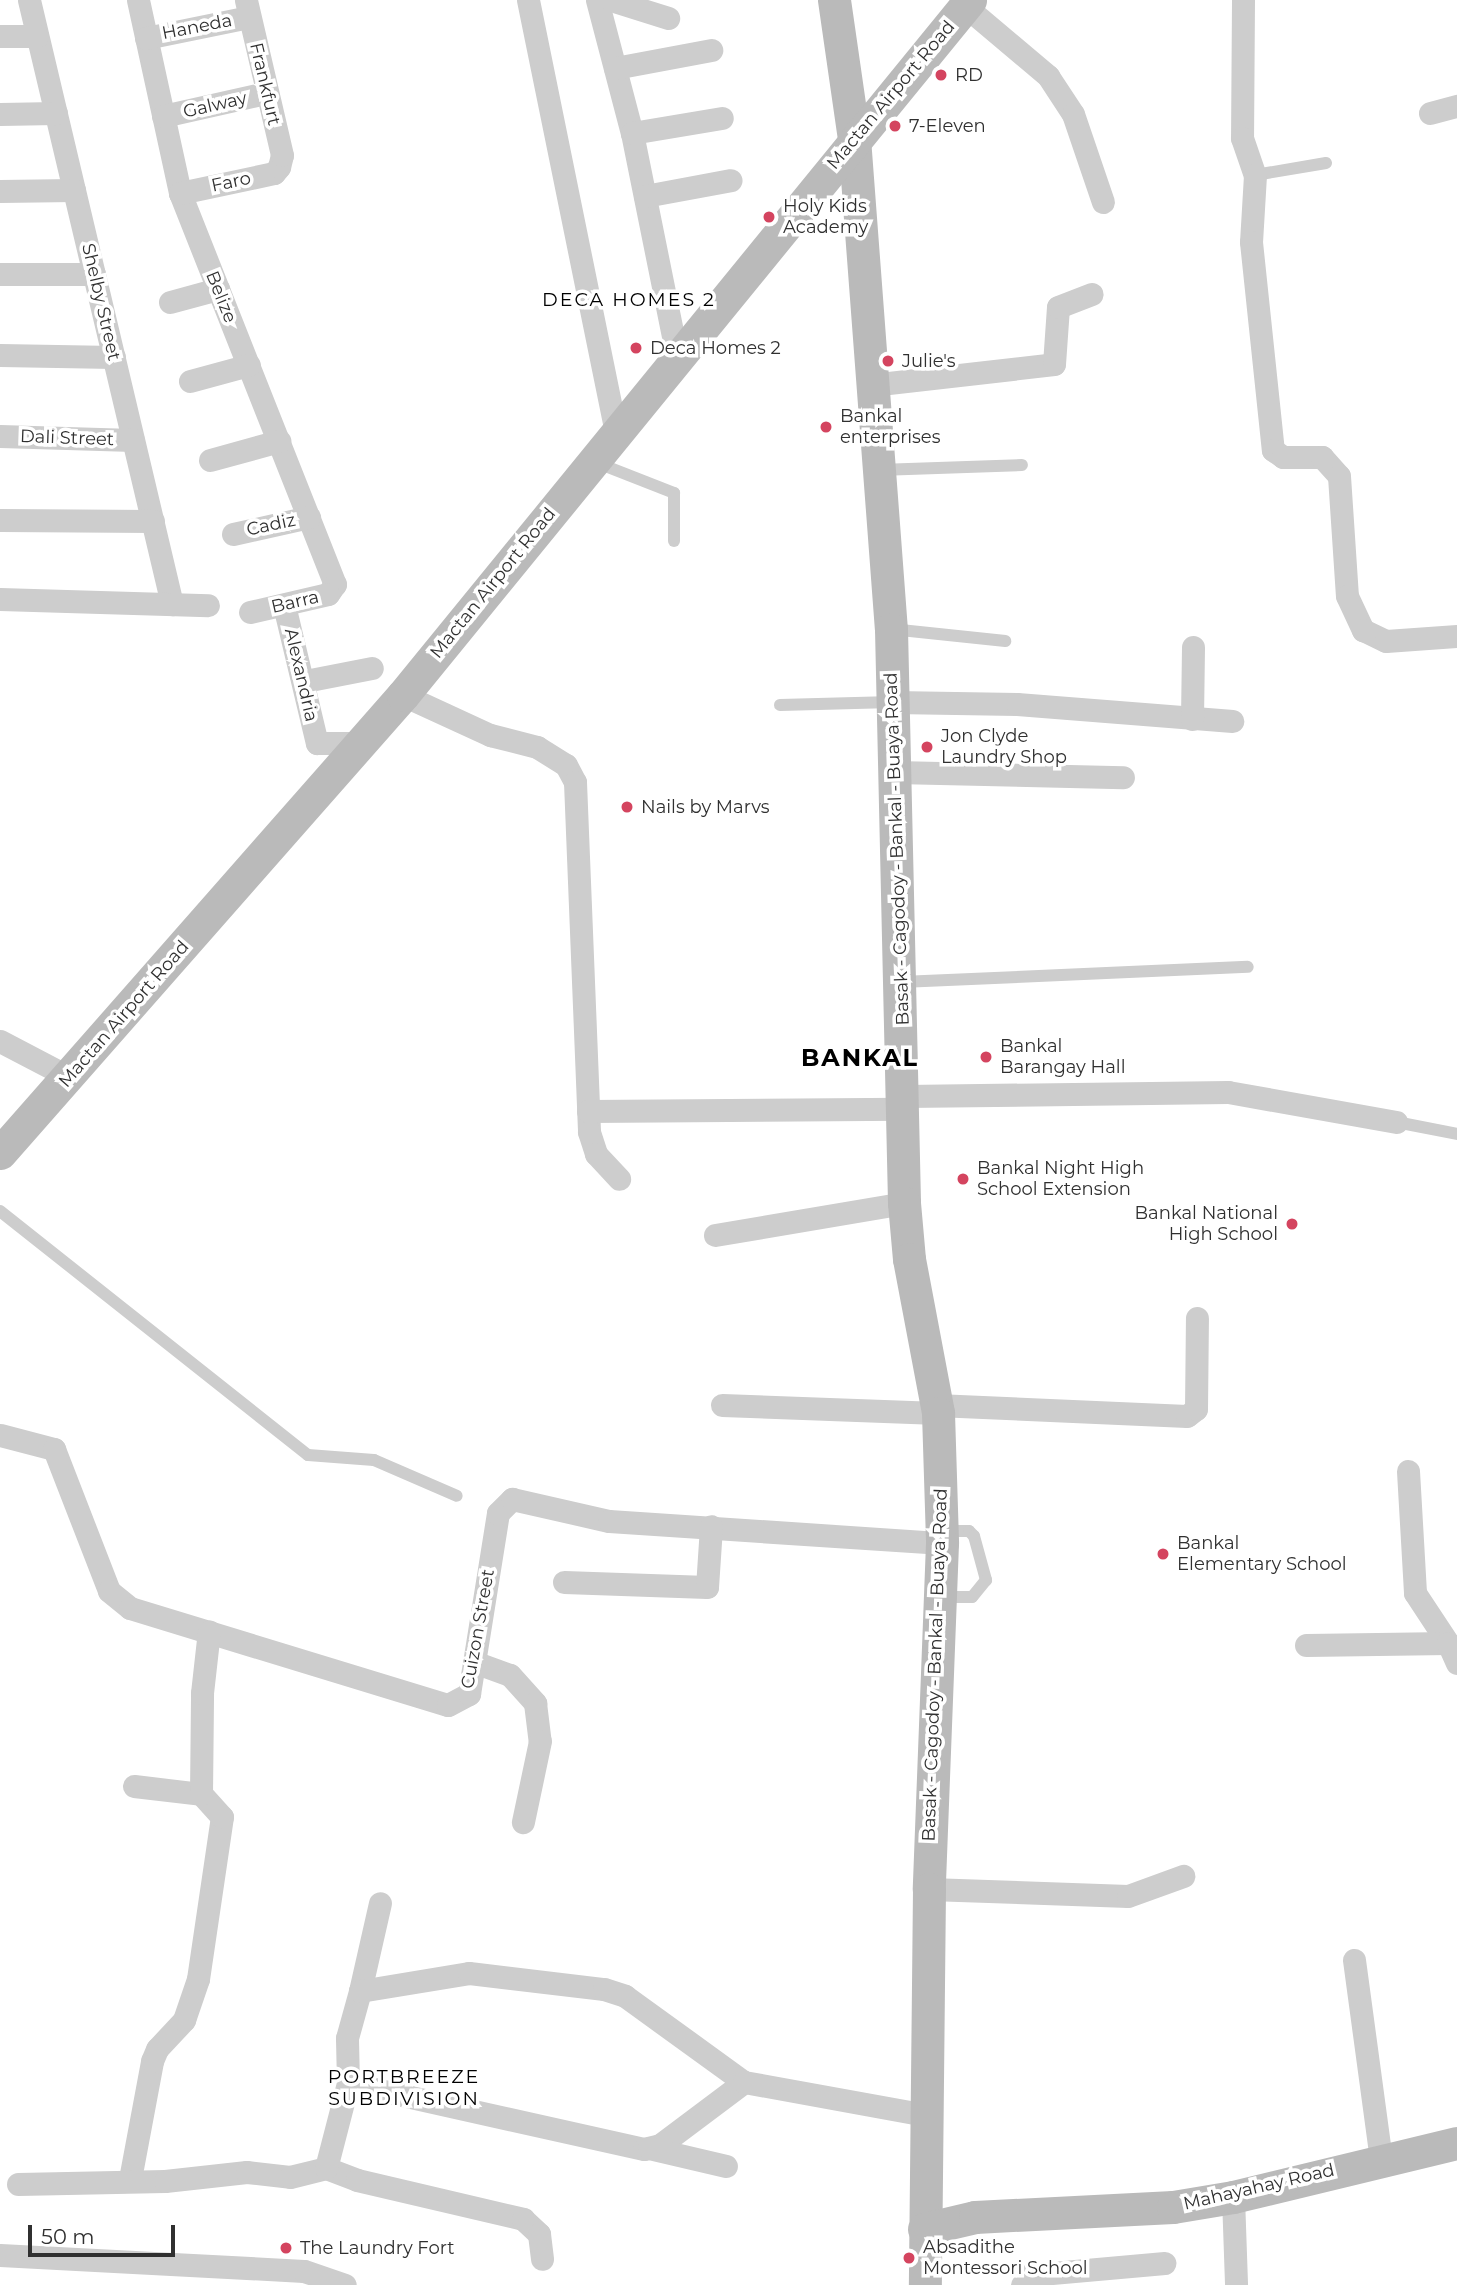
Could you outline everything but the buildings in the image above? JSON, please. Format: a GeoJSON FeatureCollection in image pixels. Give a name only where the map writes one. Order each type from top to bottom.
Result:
{"type":"FeatureCollection","features":[{"type":"Feature","properties":{"kind":"street","name":"Shelby Street"},"geometry":{"type":"LineString","coordinates":[[29,0],[172,604]]}},
{"type":"Feature","properties":{"kind":"street","name":"Belize"},"geometry":{"type":"LineString","coordinates":[[138,0],[180,193],[335,584]]}},
{"type":"Feature","properties":{"kind":"street"},"geometry":{"type":"LineString","coordinates":[[528,0],[616,431]]}},
{"type":"Feature","properties":{"kind":"street"},"geometry":{"type":"LineString","coordinates":[[597,0],[632,133],[677,357]]}},
{"type":"Feature","properties":{"kind":"street"},"geometry":{"type":"LineString","coordinates":[[611,0],[668,18]]}},
{"type":"Feature","properties":{"kind":"street","name":"Basak - Cagodoy - Bankal - Buaya Road"},"geometry":{"type":"LineString","coordinates":[[834,0],[854,138],[891,629],[905,1103],[904,1203],[909,1259],[937,1409],[941,1537],[929,1889],[925,2285]]}},
{"type":"Feature","properties":{"kind":"street"},"geometry":{"type":"LineString","coordinates":[[1243,0],[1242,138],[1255,175],[1251,242],[1273,450],[1283,457],[1322,457],[1339,475],[1347,596],[1363,630],[1386,641],[1457,636]]}},
{"type":"Feature","properties":{"kind":"street"},"geometry":{"type":"LineString","coordinates":[[967,3],[1048,76],[1073,114],[1102,202]]}},
{"type":"Feature","properties":{"kind":"street","name":"Mactan Airport Road"},"geometry":{"type":"LineString","coordinates":[[0,1153],[403,695],[854,138],[967,3]]}},
{"type":"Feature","properties":{"kind":"street","name":"Haneda"},"geometry":{"type":"LineString","coordinates":[[146,37],[248,8]]}},
{"type":"Feature","properties":{"kind":"street","name":"Frankfurt"},"geometry":{"type":"LineString","coordinates":[[248,8],[282,155],[279,167]]}},
{"type":"Feature","properties":{"kind":"street"},"geometry":{"type":"LineString","coordinates":[[0,36],[37,36]]}},
{"type":"Feature","properties":{"kind":"street"},"geometry":{"type":"LineString","coordinates":[[615,68],[711,50]]}},
{"type":"Feature","properties":{"kind":"street","name":"Galway"},"geometry":{"type":"LineString","coordinates":[[163,116],[266,93]]}},
{"type":"Feature","properties":{"kind":"street"},"geometry":{"type":"LineString","coordinates":[[1430,113],[1457,106]]}},
{"type":"Feature","properties":{"kind":"street"},"geometry":{"type":"LineString","coordinates":[[0,114],[56,113]]}},
{"type":"Feature","properties":{"kind":"street"},"geometry":{"type":"LineString","coordinates":[[632,133],[722,118]]}},
{"type":"Feature","properties":{"kind":"street","name":"Faro"},"geometry":{"type":"LineString","coordinates":[[180,193],[274,173],[279,167]]}},
{"type":"Feature","properties":{"kind":"street"},"geometry":{"type":"LineString","coordinates":[[646,196],[731,180]]}},
{"type":"Feature","properties":{"kind":"street"},"geometry":{"type":"LineString","coordinates":[[0,191],[74,190]]}},
{"type":"Feature","properties":{"kind":"street"},"geometry":{"type":"LineString","coordinates":[[0,274],[94,274]]}},
{"type":"Feature","properties":{"kind":"street"},"geometry":{"type":"LineString","coordinates":[[170,302],[218,289]]}},
{"type":"Feature","properties":{"kind":"street"},"geometry":{"type":"LineString","coordinates":[[871,385],[1050,366],[1057,361],[1058,307],[1092,294]]}},
{"type":"Feature","properties":{"kind":"street"},"geometry":{"type":"LineString","coordinates":[[0,355],[114,357]]}},
{"type":"Feature","properties":{"kind":"street"},"geometry":{"type":"LineString","coordinates":[[190,381],[249,365]]}},
{"type":"Feature","properties":{"kind":"street","name":"Dali Street"},"geometry":{"type":"LineString","coordinates":[[0,436],[133,440]]}},
{"type":"Feature","properties":{"kind":"street"},"geometry":{"type":"LineString","coordinates":[[210,460],[279,441]]}},
{"type":"Feature","properties":{"kind":"street","name":"Cadiz"},"geometry":{"type":"LineString","coordinates":[[233,534],[309,517]]}},
{"type":"Feature","properties":{"kind":"street"},"geometry":{"type":"LineString","coordinates":[[0,520],[153,521]]}},
{"type":"Feature","properties":{"kind":"street","name":"Barra"},"geometry":{"type":"LineString","coordinates":[[250,612],[328,594],[335,584]]}},
{"type":"Feature","properties":{"kind":"street"},"geometry":{"type":"LineString","coordinates":[[0,599],[208,605]]}},
{"type":"Feature","properties":{"kind":"street","name":"Alexandria"},"geometry":{"type":"LineString","coordinates":[[284,605],[306,681],[317,743],[361,743]]}},
{"type":"Feature","properties":{"kind":"street"},"geometry":{"type":"LineString","coordinates":[[1192,719],[1193,647]]}},
{"type":"Feature","properties":{"kind":"street"},"geometry":{"type":"LineString","coordinates":[[306,681],[372,668]]}},
{"type":"Feature","properties":{"kind":"street"},"geometry":{"type":"LineString","coordinates":[[403,695],[490,735],[537,747],[566,765],[575,782],[588,1111],[596,1154],[619,1179]]}},
{"type":"Feature","properties":{"kind":"street"},"geometry":{"type":"LineString","coordinates":[[893,702],[1017,704],[1232,721]]}},
{"type":"Feature","properties":{"kind":"street"},"geometry":{"type":"LineString","coordinates":[[895,772],[1123,777]]}},
{"type":"Feature","properties":{"kind":"street"},"geometry":{"type":"LineString","coordinates":[[0,1041],[69,1077]]}},
{"type":"Feature","properties":{"kind":"street"},"geometry":{"type":"LineString","coordinates":[[588,1111],[1228,1092],[1396,1122]]}},
{"type":"Feature","properties":{"kind":"street"},"geometry":{"type":"LineString","coordinates":[[715,1235],[782,1217],[904,1203]]}},
{"type":"Feature","properties":{"kind":"street"},"geometry":{"type":"LineString","coordinates":[[722,1405],[1187,1416],[1196,1409],[1197,1318]]}},
{"type":"Feature","properties":{"kind":"street","name":"Cuizon Street"},"geometry":{"type":"LineString","coordinates":[[0,1435],[54,1449],[116,1599],[130,1608],[449,1705],[469,1694],[498,1513],[512,1499],[609,1521],[711,1526],[784,1535],[941,1537]]}},
{"type":"Feature","properties":{"kind":"street"},"geometry":{"type":"LineString","coordinates":[[1408,1471],[1415,1593],[1452,1653]]}},
{"type":"Feature","properties":{"kind":"street"},"geometry":{"type":"LineString","coordinates":[[564,1582],[707,1587],[711,1526]]}},
{"type":"Feature","properties":{"kind":"street"},"geometry":{"type":"LineString","coordinates":[[201,1794],[202,1693],[209,1631]]}},
{"type":"Feature","properties":{"kind":"street"},"geometry":{"type":"LineString","coordinates":[[1306,1645],[1452,1653]]}},
{"type":"Feature","properties":{"kind":"street"},"geometry":{"type":"LineString","coordinates":[[474,1662],[510,1675],[535,1703],[540,1741],[523,1822]]}},
{"type":"Feature","properties":{"kind":"street"},"geometry":{"type":"LineString","coordinates":[[131,2179],[157,2049],[184,2020],[198,1979],[222,1817],[201,1794],[134,1786]]}},
{"type":"Feature","properties":{"kind":"street"},"geometry":{"type":"LineString","coordinates":[[929,1889],[1128,1896],[1182,1876]]}},
{"type":"Feature","properties":{"kind":"street"},"geometry":{"type":"LineString","coordinates":[[326,2168],[348,2083],[347,2038],[380,1903]]}},
{"type":"Feature","properties":{"kind":"street"},"geometry":{"type":"LineString","coordinates":[[1354,1960],[1381,2160]]}},
{"type":"Feature","properties":{"kind":"street"},"geometry":{"type":"LineString","coordinates":[[360,1991],[468,1973],[604,1989],[650,2010],[744,2082],[925,2115]]}},
{"type":"Feature","properties":{"kind":"street"},"geometry":{"type":"LineString","coordinates":[[649,2148],[744,2082]]}},
{"type":"Feature","properties":{"kind":"street"},"geometry":{"type":"LineString","coordinates":[[348,2083],[538,2129],[649,2148],[726,2166]]}},
{"type":"Feature","properties":{"kind":"street","name":"Mahayahay Road"},"geometry":{"type":"LineString","coordinates":[[924,2229],[975,2217],[1107,2213],[1233,2197],[1457,2143]]}},
{"type":"Feature","properties":{"kind":"street"},"geometry":{"type":"LineString","coordinates":[[18,2184],[131,2179],[164,2181],[247,2172],[290,2177],[326,2168],[357,2180],[523,2219],[539,2234],[542,2259]]}},
{"type":"Feature","properties":{"kind":"street","name":"Mahayahay Road"},"geometry":{"type":"LineString","coordinates":[[924,2192],[975,2217]]}},
{"type":"Feature","properties":{"kind":"street"},"geometry":{"type":"LineString","coordinates":[[1233,2197],[1236,2285]]}},
{"type":"Feature","properties":{"kind":"street"},"geometry":{"type":"LineString","coordinates":[[0,2255],[302,2278],[345,2285]]}},
{"type":"Feature","properties":{"kind":"street"},"geometry":{"type":"LineString","coordinates":[[1022,2285],[1030,2275],[1136,2276],[1164,2263]]}},
{"type":"Feature","properties":{"kind":"lane"},"geometry":{"type":"LineString","coordinates":[[1255,175],[1326,163]]}},
{"type":"Feature","properties":{"kind":"lane"},"geometry":{"type":"LineString","coordinates":[[592,461],[674,493],[674,541]]}},
{"type":"Feature","properties":{"kind":"lane"},"geometry":{"type":"LineString","coordinates":[[878,470],[1022,466]]}},
{"type":"Feature","properties":{"kind":"lane"},"geometry":{"type":"LineString","coordinates":[[891,629],[1005,641]]}},
{"type":"Feature","properties":{"kind":"lane"},"geometry":{"type":"LineString","coordinates":[[780,705],[893,702]]}},
{"type":"Feature","properties":{"kind":"lane"},"geometry":{"type":"LineString","coordinates":[[900,982],[1248,967]]}},
{"type":"Feature","properties":{"kind":"lane"},"geometry":{"type":"LineString","coordinates":[[1396,1122],[1457,1134]]}},
{"type":"Feature","properties":{"kind":"lane"},"geometry":{"type":"LineString","coordinates":[[0,1211],[307,1455],[374,1460],[457,1496]]}},
{"type":"Feature","properties":{"kind":"lane"},"geometry":{"type":"LineString","coordinates":[[940,1597],[972,1597],[986,1580],[974,1536],[969,1531],[941,1537]]}},
{"type":"Feature","properties":{"kind":"place","name":"RD"},"geometry":{"type":"Point","coordinates":[941,75]}},
{"type":"Feature","properties":{"kind":"place","name":"7-Eleven"},"geometry":{"type":"Point","coordinates":[895,126]}},
{"type":"Feature","properties":{"kind":"place","name":"Holy Kids Academy"},"geometry":{"type":"Point","coordinates":[769,217]}},
{"type":"Feature","properties":{"kind":"place","name":"Deca Homes 2"},"geometry":{"type":"Point","coordinates":[636,348]}},
{"type":"Feature","properties":{"kind":"place","name":"Julie's"},"geometry":{"type":"Point","coordinates":[888,361]}},
{"type":"Feature","properties":{"kind":"place","name":"Bankal enterprises"},"geometry":{"type":"Point","coordinates":[826,427]}},
{"type":"Feature","properties":{"kind":"place","name":"Jon Clyde Laundry Shop"},"geometry":{"type":"Point","coordinates":[927,747]}},
{"type":"Feature","properties":{"kind":"place","name":"Nails by Marvs"},"geometry":{"type":"Point","coordinates":[627,807]}},
{"type":"Feature","properties":{"kind":"place","name":"Bankal Barangay Hall"},"geometry":{"type":"Point","coordinates":[986,1057]}},
{"type":"Feature","properties":{"kind":"place","name":"Bankal Night High School Extension"},"geometry":{"type":"Point","coordinates":[963,1179]}},
{"type":"Feature","properties":{"kind":"place","name":"Bankal National High School"},"geometry":{"type":"Point","coordinates":[1292,1224]}},
{"type":"Feature","properties":{"kind":"place","name":"Bankal Elementary School"},"geometry":{"type":"Point","coordinates":[1163,1554]}},
{"type":"Feature","properties":{"kind":"place","name":"The Laundry Fort"},"geometry":{"type":"Point","coordinates":[286,2248]}},
{"type":"Feature","properties":{"kind":"place","name":"Absadithe Montessori School"},"geometry":{"type":"Point","coordinates":[909,2258]}},
{"type":"Feature","properties":{"kind":"district","name":"DECA HOMES 2"},"geometry":{"type":"Point","coordinates":[629,300]}},
{"type":"Feature","properties":{"kind":"district","name":"BANKAL"},"geometry":{"type":"Point","coordinates":[860,1058]}},
{"type":"Feature","properties":{"kind":"district","name":"PORTBREEZE SUBDIVISION"},"geometry":{"type":"Point","coordinates":[404,2088]}}]}
